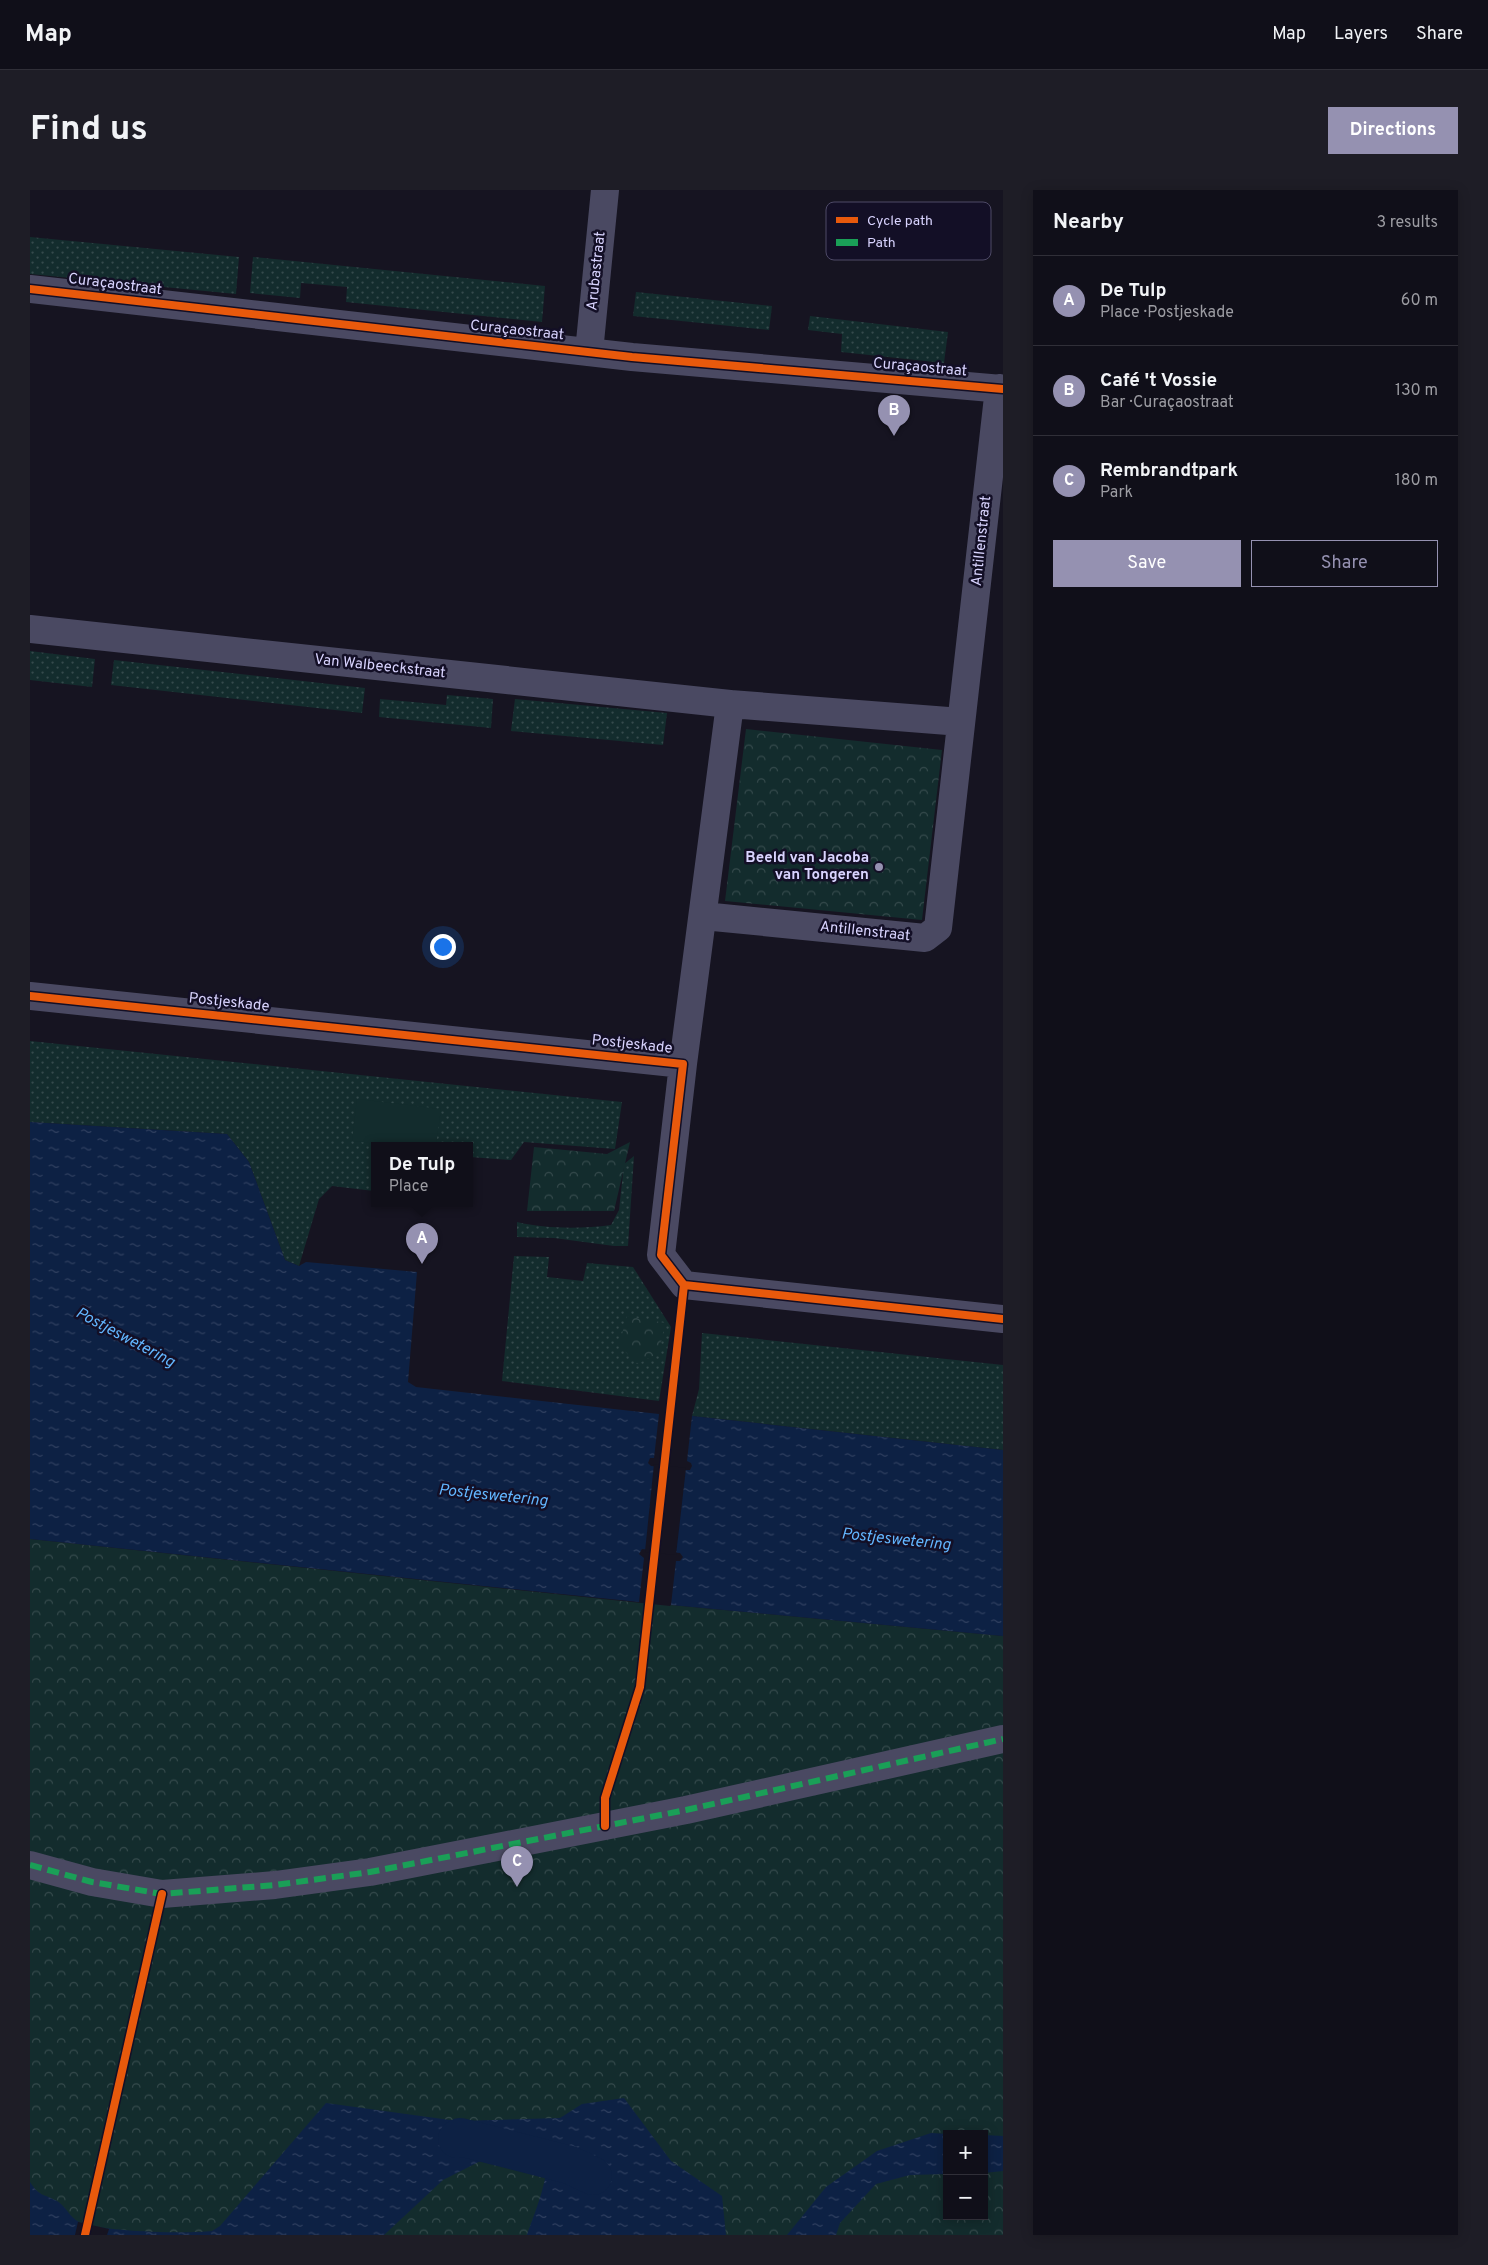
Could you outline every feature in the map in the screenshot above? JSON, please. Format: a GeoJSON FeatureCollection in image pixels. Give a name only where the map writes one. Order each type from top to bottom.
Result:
{"type":"FeatureCollection","features":[{"type":"Feature","properties":{"kind":"street","name":"Arubastraat"},"geometry":{"type":"LineString","coordinates":[[589,352],[606,190]]}},
{"type":"Feature","properties":{"kind":"street","name":"Curaçaostraat"},"geometry":{"type":"LineString","coordinates":[[30,289],[589,352],[1001,389]]}},
{"type":"Feature","properties":{"kind":"street","name":"Antillenstraat"},"geometry":{"type":"LineString","coordinates":[[703,916],[925,938],[938,928],[1001,389]]}},
{"type":"Feature","properties":{"kind":"street","name":"Van Walbeeckstraat"},"geometry":{"type":"LineString","coordinates":[[30,629],[730,704]]}},
{"type":"Feature","properties":{"kind":"street"},"geometry":{"type":"LineString","coordinates":[[683,1064],[730,704],[961,722]]}},
{"type":"Feature","properties":{"kind":"street","name":"Postjeskade"},"geometry":{"type":"LineString","coordinates":[[30,996],[683,1064],[661,1255],[684,1286],[1003,1319]]}},
{"type":"Feature","properties":{"kind":"street"},"geometry":{"type":"LineString","coordinates":[[30,1865],[92,1882],[162,1894],[275,1885],[370,1872],[686,1810],[1003,1739]]}},
{"type":"Feature","properties":{"kind":"green space"},"geometry":{"type":"Polygon","coordinates":[[[30,237],[239,257],[236,294],[30,274],[30,237]]]}},
{"type":"Feature","properties":{"kind":"green space"},"geometry":{"type":"Polygon","coordinates":[[[253,257],[545,286],[542,322],[346,302],[347,287],[301,283],[300,298],[250,293],[253,257]]]}},
{"type":"Feature","properties":{"kind":"green space"},"geometry":{"type":"Polygon","coordinates":[[[636,292],[772,306],[769,330],[633,316],[636,292]]]}},
{"type":"Feature","properties":{"kind":"green space"},"geometry":{"type":"Polygon","coordinates":[[[810,316],[948,332],[944,363],[841,352],[842,334],[808,330],[810,316]]]}},
{"type":"Feature","properties":{"kind":"green space"},"geometry":{"type":"Polygon","coordinates":[[[30,651],[95,659],[92,687],[30,680],[30,651]]]}},
{"type":"Feature","properties":{"kind":"green space"},"geometry":{"type":"Polygon","coordinates":[[[114,660],[365,688],[362,713],[111,685],[114,660]]]}},
{"type":"Feature","properties":{"kind":"green space"},"geometry":{"type":"Polygon","coordinates":[[[447,695],[493,699],[491,728],[379,717],[380,699],[446,705],[447,695]]]}},
{"type":"Feature","properties":{"kind":"green space"},"geometry":{"type":"Polygon","coordinates":[[[515,699],[667,713],[663,745],[511,731],[515,699]]]}},
{"type":"Feature","properties":{"kind":"green space"},"geometry":{"type":"Polygon","coordinates":[[[746,729],[942,750],[922,920],[725,901],[746,729]]]}},
{"type":"Feature","properties":{"kind":"green space"},"geometry":{"type":"Polygon","coordinates":[[[30,1041],[622,1102],[615,1149],[524,1142],[511,1160],[473,1157],[473,1142],[371,1142],[371,1191],[332,1186],[319,1199],[299,1266],[285,1260],[249,1162],[227,1134],[30,1122],[30,1041]]]}},
{"type":"Feature","properties":{"kind":"green space"},"geometry":{"type":"Polygon","coordinates":[[[357,1099],[441,1109],[436,1142],[371,1143],[352,1141],[357,1099]]]}},
{"type":"Feature","properties":{"kind":"green space"},"geometry":{"type":"Polygon","coordinates":[[[630,1142],[614,1211],[527,1211],[534,1147],[607,1154],[630,1142]]]}},
{"type":"Feature","properties":{"kind":"green space"},"geometry":{"type":"Polygon","coordinates":[[[634,1156],[628,1246],[614,1246],[554,1238],[517,1237],[517,1222],[564,1228],[611,1225],[619,1210],[624,1164],[634,1156]]]}},
{"type":"Feature","properties":{"kind":"green space"},"geometry":{"type":"Polygon","coordinates":[[[514,1256],[549,1257],[547,1277],[583,1281],[587,1263],[633,1267],[671,1327],[659,1401],[502,1381],[514,1256]]]}},
{"type":"Feature","properties":{"kind":"green space"},"geometry":{"type":"Polygon","coordinates":[[[627,1316],[665,1323],[659,1353],[637,1364],[619,1345],[627,1316]]]}},
{"type":"Feature","properties":{"kind":"green space"},"geometry":{"type":"Polygon","coordinates":[[[702,1333],[1003,1365],[1003,1450],[692,1416],[699,1389],[702,1333]]]}},
{"type":"Feature","properties":{"kind":"green space"},"geometry":{"type":"Polygon","coordinates":[[[30,1539],[670,1606],[1003,1636],[1003,2235],[30,2235],[30,1539]]]}},
{"type":"Feature","properties":{"kind":"water","name":"Postjeswetering"},"geometry":{"type":"Polygon","coordinates":[[[30,1122],[227,1134],[249,1162],[285,1260],[299,1266],[306,1262],[417,1272],[408,1382],[416,1387],[659,1414],[654,1458],[650,1458],[648,1463],[651,1466],[686,1470],[690,1470],[692,1466],[687,1461],[692,1416],[1003,1450],[1003,1636],[671,1605],[676,1561],[680,1561],[683,1557],[680,1553],[642,1549],[639,1554],[644,1558],[639,1602],[30,1539],[30,1122]]]}},
{"type":"Feature","properties":{"kind":"water"},"geometry":{"type":"Polygon","coordinates":[[[624,2098],[671,2161],[722,2196],[726,2235],[527,2235],[541,2195],[546,2173],[546,2163],[545,2155],[541,2150],[527,2140],[510,2146],[443,2180],[384,2235],[30,2235],[30,2182],[39,2192],[60,2203],[73,2218],[90,2225],[124,2230],[212,2231],[220,2226],[326,2103],[457,2121],[560,2118],[582,2104],[624,2098]]]}},
{"type":"Feature","properties":{"kind":"water"},"geometry":{"type":"Polygon","coordinates":[[[931,2133],[943,2134],[943,2174],[910,2175],[876,2184],[840,2223],[836,2235],[787,2235],[826,2187],[877,2151],[931,2133]]]}},
{"type":"Feature","properties":{"kind":"water"},"geometry":{"type":"Polygon","coordinates":[[[988,2135],[1003,2136],[1003,2171],[988,2173],[988,2135]]]}},
{"type":"Feature","properties":{"kind":"pier"},"geometry":{"type":"Polygon","coordinates":[[[654,1464],[686,1468],[676,1555],[645,1552],[654,1464]]]}},
{"type":"Feature","properties":{"kind":"pier"},"geometry":{"type":"Polygon","coordinates":[[[78,2222],[109,2229],[107,2235],[75,2235],[78,2222]]]}},
{"type":"Feature","properties":{"kind":"waterway"},"geometry":{"type":"LineString","coordinates":[[457,2139],[460,2137],[570,2165],[593,2176]]}},
{"type":"Feature","properties":{"kind":"marked path"},"geometry":{"type":"LineString","coordinates":[[30,1865],[92,1882],[162,1894],[275,1885],[370,1872],[686,1810],[1003,1739]]}},
{"type":"Feature","properties":{"kind":"cycle path"},"geometry":{"type":"LineString","coordinates":[[30,289],[632,357],[1003,389]]}},
{"type":"Feature","properties":{"kind":"cycle path"},"geometry":{"type":"LineString","coordinates":[[30,996],[683,1064],[661,1255],[684,1285],[1003,1319]]}},
{"type":"Feature","properties":{"kind":"cycle path"},"geometry":{"type":"LineString","coordinates":[[605,1826],[605,1798],[640,1687],[684,1285]]}},
{"type":"Feature","properties":{"kind":"cycle path"},"geometry":{"type":"LineString","coordinates":[[85,2235],[162,1894]]}},
{"type":"Feature","properties":{"kind":"place","name":"Café 't Vossie"},"geometry":{"type":"Point","coordinates":[894,436]}},
{"type":"Feature","properties":{"kind":"place","name":"Beeld van Jacoba van Tongeren"},"geometry":{"type":"Point","coordinates":[879,867]}},
{"type":"Feature","properties":{"kind":"place","name":"De Tulp"},"geometry":{"type":"Point","coordinates":[422,1264]}},
{"type":"Feature","properties":{"kind":"place","name":"Rembrandtpark"},"geometry":{"type":"Point","coordinates":[517,1887]}}]}
